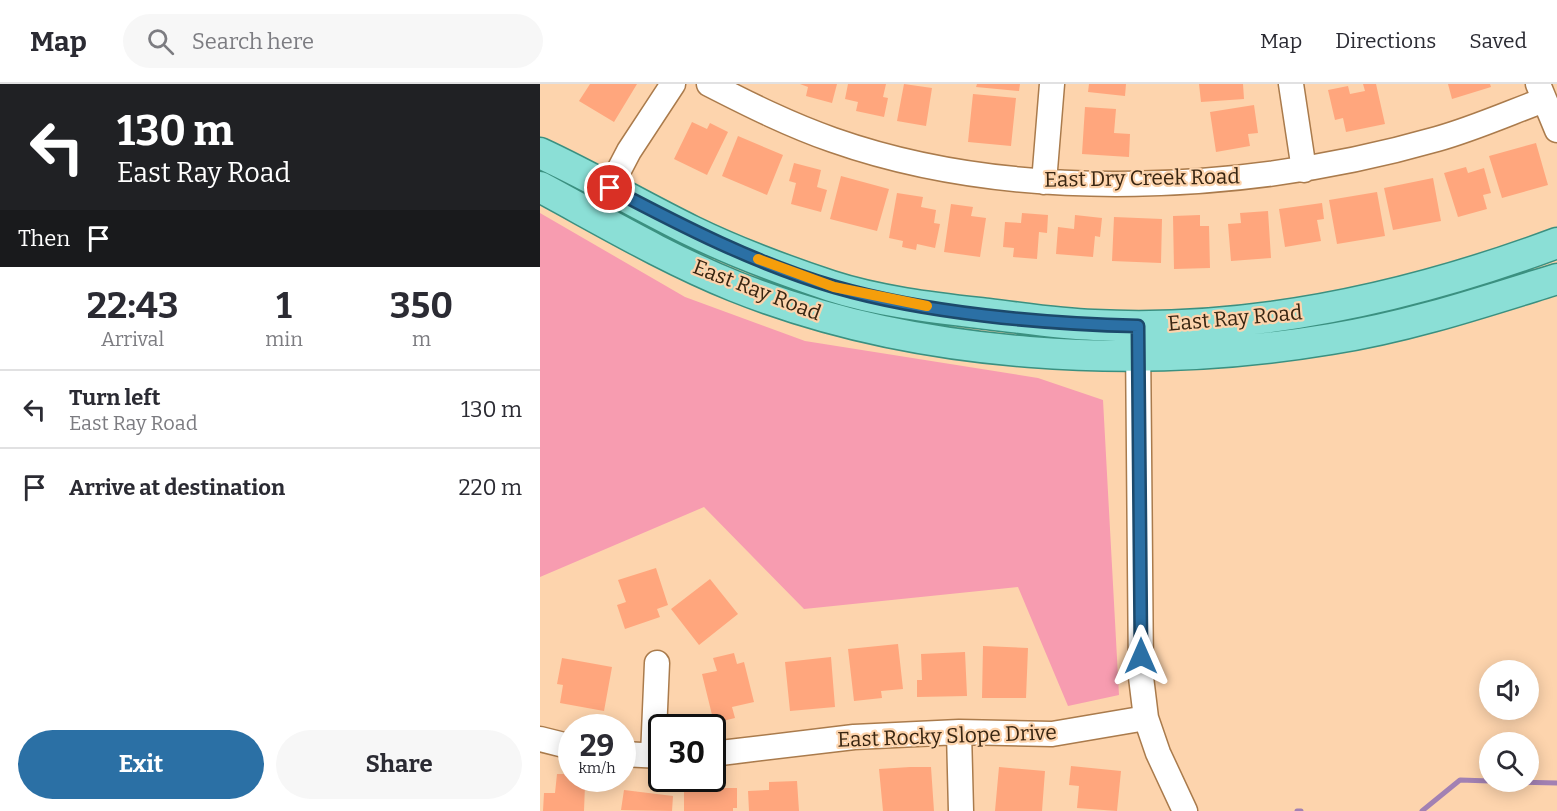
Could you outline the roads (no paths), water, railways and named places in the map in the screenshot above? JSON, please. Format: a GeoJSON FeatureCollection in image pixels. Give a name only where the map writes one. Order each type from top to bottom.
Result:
{"type":"FeatureCollection","features":[{"type":"Feature","properties":{"kind":"main road","name":"East Ray Road"},"geometry":{"type":"LineString","coordinates":[[540,153],[723,245],[834,287],[875,297],[960,311],[1092,325],[1138,340],[1286,345],[1333,339],[1485,301],[1557,279]]}},
{"type":"Feature","properties":{"kind":"main road","name":"East Ray Road"},"geometry":{"type":"LineString","coordinates":[[540,187],[732,285],[857,326],[959,345],[1091,355],[1138,340],[1363,302],[1480,272],[1557,243]]}},
{"type":"Feature","properties":{"kind":"street"},"geometry":{"type":"LineString","coordinates":[[595,216],[629,151],[673,84]]}},
{"type":"Feature","properties":{"kind":"street","name":"East Dry Creek Road"},"geometry":{"type":"LineString","coordinates":[[709,84],[774,117],[835,141],[919,164],[1044,182],[1159,182],[1304,170],[1438,139],[1541,92]]}},
{"type":"Feature","properties":{"kind":"street"},"geometry":{"type":"LineString","coordinates":[[1044,182],[1052,84]]}},
{"type":"Feature","properties":{"kind":"street"},"geometry":{"type":"LineString","coordinates":[[1291,84],[1304,170]]}},
{"type":"Feature","properties":{"kind":"street"},"geometry":{"type":"LineString","coordinates":[[1541,92],[1557,130]]}},
{"type":"Feature","properties":{"kind":"street"},"geometry":{"type":"LineString","coordinates":[[1138,340],[1141,677],[1146,718],[1158,753],[1185,811]]}},
{"type":"Feature","properties":{"kind":"street"},"geometry":{"type":"LineString","coordinates":[[657,663],[657,714]]}},
{"type":"Feature","properties":{"kind":"street","name":"East Rocky Slope Drive"},"geometry":{"type":"LineString","coordinates":[[726,752],[854,737],[959,732],[1052,734],[1146,718]]}},
{"type":"Feature","properties":{"kind":"street"},"geometry":{"type":"LineString","coordinates":[[959,732],[961,811]]}},
{"type":"Feature","properties":{"kind":"street"},"geometry":{"type":"LineString","coordinates":[[540,739],[558,744]]}},
{"type":"Feature","properties":{"kind":"waterway"},"geometry":{"type":"LineString","coordinates":[[1422,811],[1460,780],[1479,781]]}},
{"type":"Feature","properties":{"kind":"waterway"},"geometry":{"type":"LineString","coordinates":[[1539,783],[1557,783]]}}]}
